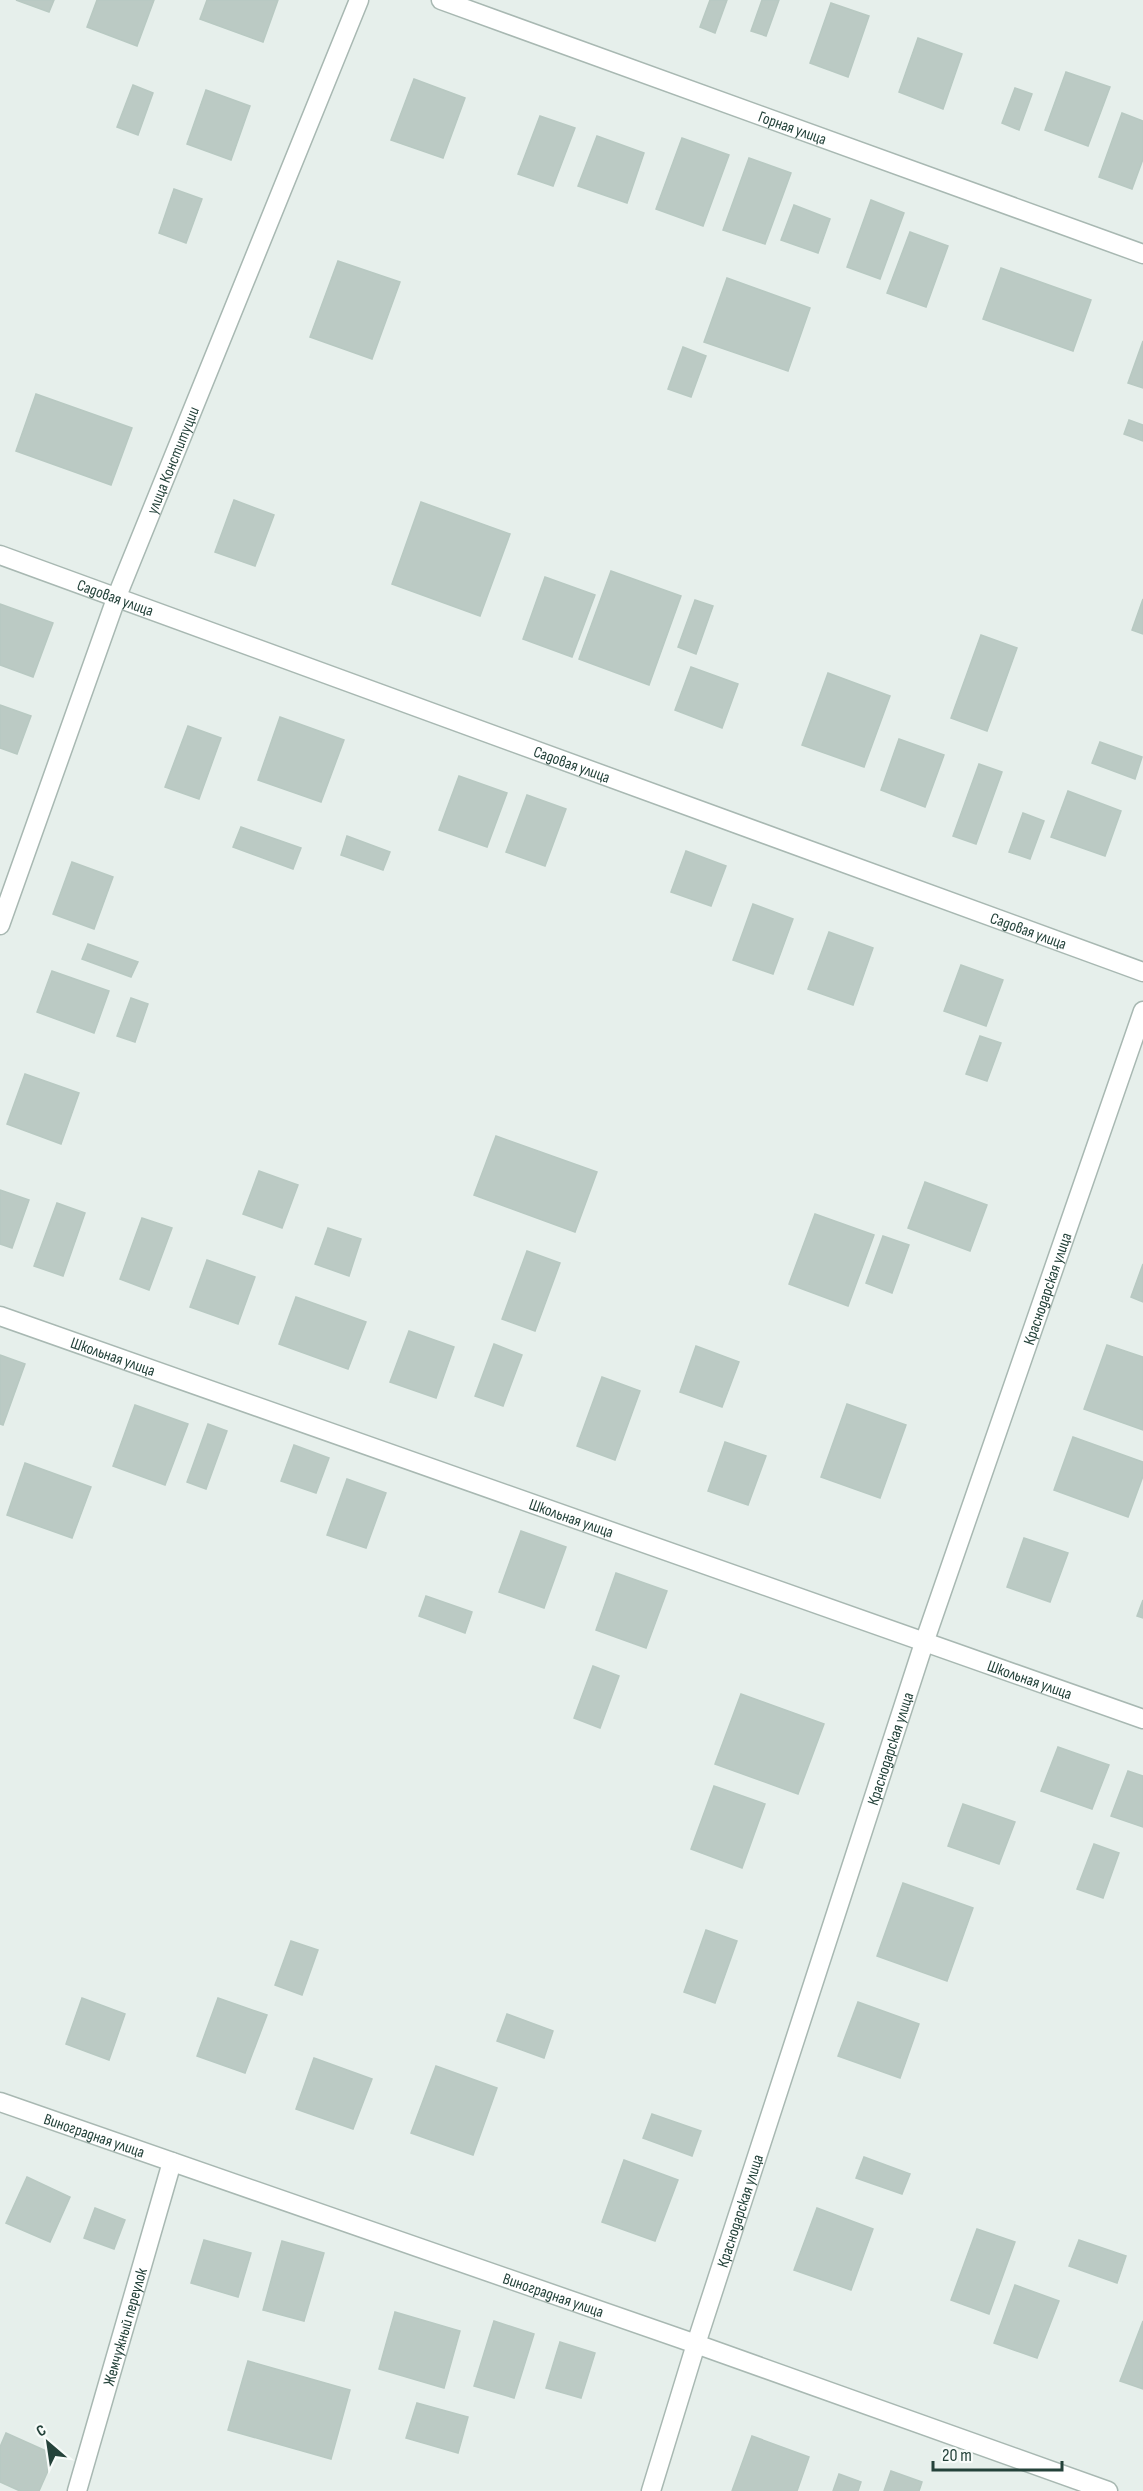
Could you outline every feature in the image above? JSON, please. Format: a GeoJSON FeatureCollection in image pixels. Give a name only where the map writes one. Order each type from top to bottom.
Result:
{"type":"FeatureCollection","features":[{"type":"Feature","properties":{"kind":"street","name":"улица Конституции"},"geometry":{"type":"LineString","coordinates":[[0,925],[117,596],[359,0]]}},
{"type":"Feature","properties":{"kind":"street","name":"Горная улица"},"geometry":{"type":"LineString","coordinates":[[441,0],[1143,254]]}},
{"type":"Feature","properties":{"kind":"street","name":"Садовая улица"},"geometry":{"type":"LineString","coordinates":[[0,555],[1143,972]]}},
{"type":"Feature","properties":{"kind":"street","name":"Краснодарская улица"},"geometry":{"type":"LineString","coordinates":[[651,2491],[696,2344],[924,1643],[1143,1011]]}},
{"type":"Feature","properties":{"kind":"street","name":"Школьная улица"},"geometry":{"type":"LineString","coordinates":[[0,1316],[1143,1719]]}},
{"type":"Feature","properties":{"kind":"street","name":"Виноградная улица"},"geometry":{"type":"LineString","coordinates":[[0,2102],[696,2344],[1108,2491]]}},
{"type":"Feature","properties":{"kind":"street","name":"Жемчужный переулок"},"geometry":{"type":"LineString","coordinates":[[77,2491],[172,2162]]}},
{"type":"Feature","properties":{"kind":"building"},"geometry":{"type":"Polygon","coordinates":[[[16,0],[54,0],[49,12],[16,0]]]}},
{"type":"Feature","properties":{"kind":"building"},"geometry":{"type":"Polygon","coordinates":[[[97,0],[154,0],[137,46],[87,27],[97,0]]]}},
{"type":"Feature","properties":{"kind":"building"},"geometry":{"type":"Polygon","coordinates":[[[207,0],[278,0],[263,42],[200,19],[207,0]]]}},
{"type":"Feature","properties":{"kind":"building"},"geometry":{"type":"Polygon","coordinates":[[[710,0],[727,0],[715,33],[700,27],[710,0]]]}},
{"type":"Feature","properties":{"kind":"building"},"geometry":{"type":"Polygon","coordinates":[[[762,0],[779,0],[766,36],[751,31],[762,0]]]}},
{"type":"Feature","properties":{"kind":"building"},"geometry":{"type":"Polygon","coordinates":[[[831,3],[869,16],[848,77],[810,63],[831,3]]]}},
{"type":"Feature","properties":{"kind":"building"},"geometry":{"type":"Polygon","coordinates":[[[918,38],[962,54],[943,109],[899,92],[918,38]]]}},
{"type":"Feature","properties":{"kind":"building"},"geometry":{"type":"Polygon","coordinates":[[[1066,72],[1110,87],[1088,146],[1045,130],[1066,72]]]}},
{"type":"Feature","properties":{"kind":"building"},"geometry":{"type":"Polygon","coordinates":[[[414,79],[465,98],[443,158],[391,140],[414,79]]]}},
{"type":"Feature","properties":{"kind":"building"},"geometry":{"type":"Polygon","coordinates":[[[133,85],[153,93],[138,135],[117,127],[133,85]]]}},
{"type":"Feature","properties":{"kind":"building"},"geometry":{"type":"Polygon","coordinates":[[[1015,88],[1032,94],[1019,130],[1002,123],[1015,88]]]}},
{"type":"Feature","properties":{"kind":"building"},"geometry":{"type":"Polygon","coordinates":[[[206,90],[250,106],[231,160],[187,144],[206,90]]]}},
{"type":"Feature","properties":{"kind":"building"},"geometry":{"type":"Polygon","coordinates":[[[1122,113],[1143,121],[1143,159],[1132,189],[1099,177],[1122,113]]]}},
{"type":"Feature","properties":{"kind":"building"},"geometry":{"type":"Polygon","coordinates":[[[540,116],[575,128],[553,186],[518,174],[540,116]]]}},
{"type":"Feature","properties":{"kind":"building"},"geometry":{"type":"Polygon","coordinates":[[[597,136],[644,153],[627,203],[578,186],[597,136]]]}},
{"type":"Feature","properties":{"kind":"building"},"geometry":{"type":"Polygon","coordinates":[[[682,138],[729,155],[703,226],[656,209],[682,138]]]}},
{"type":"Feature","properties":{"kind":"building"},"geometry":{"type":"Polygon","coordinates":[[[749,158],[791,173],[765,244],[723,230],[749,158]]]}},
{"type":"Feature","properties":{"kind":"building"},"geometry":{"type":"Polygon","coordinates":[[[174,189],[202,199],[186,243],[159,233],[174,189]]]}},
{"type":"Feature","properties":{"kind":"building"},"geometry":{"type":"Polygon","coordinates":[[[871,200],[904,213],[880,279],[847,267],[871,200]]]}},
{"type":"Feature","properties":{"kind":"building"},"geometry":{"type":"Polygon","coordinates":[[[794,205],[830,219],[818,253],[781,240],[794,205]]]}},
{"type":"Feature","properties":{"kind":"building"},"geometry":{"type":"Polygon","coordinates":[[[910,232],[948,246],[926,307],[887,293],[910,232]]]}},
{"type":"Feature","properties":{"kind":"building"},"geometry":{"type":"Polygon","coordinates":[[[338,261],[400,282],[372,359],[310,337],[338,261]]]}},
{"type":"Feature","properties":{"kind":"building"},"geometry":{"type":"Polygon","coordinates":[[[1001,268],[1091,300],[1073,351],[983,319],[1001,268]]]}},
{"type":"Feature","properties":{"kind":"building"},"geometry":{"type":"Polygon","coordinates":[[[727,278],[810,308],[788,371],[704,342],[727,278]]]}},
{"type":"Feature","properties":{"kind":"building"},"geometry":{"type":"Polygon","coordinates":[[[1143,341],[1143,388],[1128,383],[1143,341]]]}},
{"type":"Feature","properties":{"kind":"building"},"geometry":{"type":"Polygon","coordinates":[[[683,347],[706,356],[691,397],[668,389],[683,347]]]}},
{"type":"Feature","properties":{"kind":"building"},"geometry":{"type":"Polygon","coordinates":[[[36,394],[132,428],[111,485],[16,451],[36,394]]]}},
{"type":"Feature","properties":{"kind":"building"},"geometry":{"type":"Polygon","coordinates":[[[1129,420],[1143,425],[1143,441],[1124,434],[1129,420]]]}},
{"type":"Feature","properties":{"kind":"building"},"geometry":{"type":"Polygon","coordinates":[[[234,500],[274,515],[255,566],[215,552],[234,500]]]}},
{"type":"Feature","properties":{"kind":"building"},"geometry":{"type":"Polygon","coordinates":[[[421,502],[510,534],[480,616],[392,584],[421,502]]]}},
{"type":"Feature","properties":{"kind":"building"},"geometry":{"type":"Polygon","coordinates":[[[611,571],[681,596],[649,685],[579,659],[611,571]]]}},
{"type":"Feature","properties":{"kind":"building"},"geometry":{"type":"Polygon","coordinates":[[[545,577],[595,595],[572,657],[523,639],[545,577]]]}},
{"type":"Feature","properties":{"kind":"building"},"geometry":{"type":"Polygon","coordinates":[[[1143,599],[1143,634],[1132,630],[1143,599]]]}},
{"type":"Feature","properties":{"kind":"building"},"geometry":{"type":"Polygon","coordinates":[[[695,600],[713,606],[696,654],[678,647],[695,600]]]}},
{"type":"Feature","properties":{"kind":"building"},"geometry":{"type":"Polygon","coordinates":[[[0,604],[53,623],[33,677],[0,665],[0,604]]]}},
{"type":"Feature","properties":{"kind":"building"},"geometry":{"type":"Polygon","coordinates":[[[981,635],[1017,648],[987,731],[951,718],[981,635]]]}},
{"type":"Feature","properties":{"kind":"building"},"geometry":{"type":"Polygon","coordinates":[[[691,667],[738,684],[722,728],[675,710],[691,667]]]}},
{"type":"Feature","properties":{"kind":"building"},"geometry":{"type":"Polygon","coordinates":[[[828,673],[890,696],[864,767],[802,745],[828,673]]]}},
{"type":"Feature","properties":{"kind":"building"},"geometry":{"type":"Polygon","coordinates":[[[0,705],[31,716],[17,754],[0,748],[0,705]]]}},
{"type":"Feature","properties":{"kind":"building"},"geometry":{"type":"Polygon","coordinates":[[[280,717],[344,740],[321,802],[258,780],[280,717]]]}},
{"type":"Feature","properties":{"kind":"building"},"geometry":{"type":"Polygon","coordinates":[[[188,726],[221,738],[199,799],[165,787],[188,726]]]}},
{"type":"Feature","properties":{"kind":"building"},"geometry":{"type":"Polygon","coordinates":[[[899,739],[944,755],[925,807],[881,790],[899,739]]]}},
{"type":"Feature","properties":{"kind":"building"},"geometry":{"type":"Polygon","coordinates":[[[1100,742],[1142,757],[1135,779],[1092,763],[1100,742]]]}},
{"type":"Feature","properties":{"kind":"building"},"geometry":{"type":"Polygon","coordinates":[[[979,764],[1002,772],[976,844],[953,836],[979,764]]]}},
{"type":"Feature","properties":{"kind":"building"},"geometry":{"type":"Polygon","coordinates":[[[459,776],[507,793],[487,847],[439,830],[459,776]]]}},
{"type":"Feature","properties":{"kind":"building"},"geometry":{"type":"Polygon","coordinates":[[[1068,791],[1121,811],[1105,856],[1051,837],[1068,791]]]}},
{"type":"Feature","properties":{"kind":"building"},"geometry":{"type":"Polygon","coordinates":[[[527,795],[566,809],[545,866],[506,852],[527,795]]]}},
{"type":"Feature","properties":{"kind":"building"},"geometry":{"type":"Polygon","coordinates":[[[1023,813],[1044,821],[1030,859],[1009,852],[1023,813]]]}},
{"type":"Feature","properties":{"kind":"building"},"geometry":{"type":"Polygon","coordinates":[[[241,827],[301,848],[293,869],[233,847],[241,827]]]}},
{"type":"Feature","properties":{"kind":"building"},"geometry":{"type":"Polygon","coordinates":[[[347,836],[390,852],[383,870],[341,855],[347,836]]]}},
{"type":"Feature","properties":{"kind":"building"},"geometry":{"type":"Polygon","coordinates":[[[686,851],[726,866],[711,906],[671,892],[686,851]]]}},
{"type":"Feature","properties":{"kind":"building"},"geometry":{"type":"Polygon","coordinates":[[[72,862],[113,877],[94,929],[53,914],[72,862]]]}},
{"type":"Feature","properties":{"kind":"building"},"geometry":{"type":"Polygon","coordinates":[[[753,904],[793,919],[773,974],[733,960],[753,904]]]}},
{"type":"Feature","properties":{"kind":"building"},"geometry":{"type":"Polygon","coordinates":[[[829,932],[873,948],[853,1005],[808,989],[829,932]]]}},
{"type":"Feature","properties":{"kind":"building"},"geometry":{"type":"Polygon","coordinates":[[[88,944],[138,962],[131,977],[82,959],[88,944]]]}},
{"type":"Feature","properties":{"kind":"building"},"geometry":{"type":"Polygon","coordinates":[[[961,965],[1003,980],[986,1026],[944,1011],[961,965]]]}},
{"type":"Feature","properties":{"kind":"building"},"geometry":{"type":"Polygon","coordinates":[[[52,971],[109,991],[94,1033],[37,1012],[52,971]]]}},
{"type":"Feature","properties":{"kind":"building"},"geometry":{"type":"Polygon","coordinates":[[[131,998],[148,1004],[135,1042],[117,1036],[131,998]]]}},
{"type":"Feature","properties":{"kind":"building"},"geometry":{"type":"Polygon","coordinates":[[[980,1036],[1001,1043],[987,1081],[966,1074],[980,1036]]]}},
{"type":"Feature","properties":{"kind":"building"},"geometry":{"type":"Polygon","coordinates":[[[25,1074],[79,1093],[61,1144],[7,1124],[25,1074]]]}},
{"type":"Feature","properties":{"kind":"building"},"geometry":{"type":"Polygon","coordinates":[[[496,1136],[597,1172],[575,1232],[474,1195],[496,1136]]]}},
{"type":"Feature","properties":{"kind":"building"},"geometry":{"type":"Polygon","coordinates":[[[259,1171],[298,1185],[282,1228],[243,1214],[259,1171]]]}},
{"type":"Feature","properties":{"kind":"building"},"geometry":{"type":"Polygon","coordinates":[[[925,1182],[987,1205],[970,1251],[908,1228],[925,1182]]]}},
{"type":"Feature","properties":{"kind":"building"},"geometry":{"type":"Polygon","coordinates":[[[0,1190],[29,1200],[12,1248],[0,1244],[0,1190]]]}},
{"type":"Feature","properties":{"kind":"building"},"geometry":{"type":"Polygon","coordinates":[[[57,1203],[85,1213],[63,1276],[34,1266],[57,1203]]]}},
{"type":"Feature","properties":{"kind":"building"},"geometry":{"type":"Polygon","coordinates":[[[815,1214],[874,1235],[848,1306],[789,1284],[815,1214]]]}},
{"type":"Feature","properties":{"kind":"building"},"geometry":{"type":"Polygon","coordinates":[[[142,1218],[172,1228],[149,1290],[120,1279],[142,1218]]]}},
{"type":"Feature","properties":{"kind":"building"},"geometry":{"type":"Polygon","coordinates":[[[328,1228],[361,1239],[349,1276],[315,1264],[328,1228]]]}},
{"type":"Feature","properties":{"kind":"building"},"geometry":{"type":"Polygon","coordinates":[[[883,1236],[909,1245],[892,1293],[866,1283],[883,1236]]]}},
{"type":"Feature","properties":{"kind":"building"},"geometry":{"type":"Polygon","coordinates":[[[527,1251],[560,1263],[535,1331],[502,1319],[527,1251]]]}},
{"type":"Feature","properties":{"kind":"building"},"geometry":{"type":"Polygon","coordinates":[[[207,1260],[255,1277],[238,1324],[190,1307],[207,1260]]]}},
{"type":"Feature","properties":{"kind":"building"},"geometry":{"type":"Polygon","coordinates":[[[1143,1264],[1143,1302],[1131,1297],[1143,1264]]]}},
{"type":"Feature","properties":{"kind":"building"},"geometry":{"type":"Polygon","coordinates":[[[296,1297],[366,1322],[348,1369],[279,1344],[296,1297]]]}},
{"type":"Feature","properties":{"kind":"building"},"geometry":{"type":"Polygon","coordinates":[[[409,1331],[454,1347],[436,1398],[390,1382],[409,1331]]]}},
{"type":"Feature","properties":{"kind":"building"},"geometry":{"type":"Polygon","coordinates":[[[494,1344],[522,1355],[503,1406],[475,1396],[494,1344]]]}},
{"type":"Feature","properties":{"kind":"building"},"geometry":{"type":"Polygon","coordinates":[[[1107,1345],[1143,1357],[1143,1430],[1084,1409],[1107,1345]]]}},
{"type":"Feature","properties":{"kind":"building"},"geometry":{"type":"Polygon","coordinates":[[[696,1346],[739,1362],[722,1407],[680,1392],[696,1346]]]}},
{"type":"Feature","properties":{"kind":"building"},"geometry":{"type":"Polygon","coordinates":[[[0,1355],[25,1364],[3,1425],[0,1424],[0,1355]]]}},
{"type":"Feature","properties":{"kind":"building"},"geometry":{"type":"Polygon","coordinates":[[[602,1377],[640,1391],[615,1460],[577,1446],[602,1377]]]}},
{"type":"Feature","properties":{"kind":"building"},"geometry":{"type":"Polygon","coordinates":[[[847,1404],[906,1425],[880,1498],[821,1477],[847,1404]]]}},
{"type":"Feature","properties":{"kind":"building"},"geometry":{"type":"Polygon","coordinates":[[[135,1405],[188,1424],[165,1485],[113,1466],[135,1405]]]}},
{"type":"Feature","properties":{"kind":"building"},"geometry":{"type":"Polygon","coordinates":[[[208,1424],[227,1431],[206,1489],[187,1482],[208,1424]]]}},
{"type":"Feature","properties":{"kind":"building"},"geometry":{"type":"Polygon","coordinates":[[[1073,1437],[1143,1462],[1143,1476],[1128,1517],[1054,1490],[1073,1437]]]}},
{"type":"Feature","properties":{"kind":"building"},"geometry":{"type":"Polygon","coordinates":[[[725,1442],[766,1456],[748,1505],[708,1491],[725,1442]]]}},
{"type":"Feature","properties":{"kind":"building"},"geometry":{"type":"Polygon","coordinates":[[[294,1445],[329,1458],[316,1493],[281,1481],[294,1445]]]}},
{"type":"Feature","properties":{"kind":"building"},"geometry":{"type":"Polygon","coordinates":[[[25,1463],[91,1487],[72,1538],[7,1515],[25,1463]]]}},
{"type":"Feature","properties":{"kind":"building"},"geometry":{"type":"Polygon","coordinates":[[[347,1479],[386,1493],[366,1548],[327,1535],[347,1479]]]}},
{"type":"Feature","properties":{"kind":"building"},"geometry":{"type":"Polygon","coordinates":[[[521,1531],[566,1547],[544,1608],[499,1592],[521,1531]]]}},
{"type":"Feature","properties":{"kind":"building"},"geometry":{"type":"Polygon","coordinates":[[[1024,1538],[1068,1553],[1050,1602],[1007,1587],[1024,1538]]]}},
{"type":"Feature","properties":{"kind":"building"},"geometry":{"type":"Polygon","coordinates":[[[616,1573],[667,1591],[646,1648],[596,1630],[616,1573]]]}},
{"type":"Feature","properties":{"kind":"building"},"geometry":{"type":"Polygon","coordinates":[[[426,1596],[472,1612],[465,1633],[419,1616],[426,1596]]]}},
{"type":"Feature","properties":{"kind":"building"},"geometry":{"type":"Polygon","coordinates":[[[1143,1600],[1143,1618],[1137,1616],[1143,1600]]]}},
{"type":"Feature","properties":{"kind":"building"},"geometry":{"type":"Polygon","coordinates":[[[593,1666],[619,1676],[600,1728],[574,1718],[593,1666]]]}},
{"type":"Feature","properties":{"kind":"building"},"geometry":{"type":"Polygon","coordinates":[[[741,1694],[824,1724],[798,1794],[715,1764],[741,1694]]]}},
{"type":"Feature","properties":{"kind":"building"},"geometry":{"type":"Polygon","coordinates":[[[1058,1747],[1109,1765],[1092,1809],[1041,1791],[1058,1747]]]}},
{"type":"Feature","properties":{"kind":"building"},"geometry":{"type":"Polygon","coordinates":[[[1128,1771],[1143,1776],[1143,1827],[1111,1816],[1128,1771]]]}},
{"type":"Feature","properties":{"kind":"building"},"geometry":{"type":"Polygon","coordinates":[[[714,1786],[765,1804],[742,1868],[691,1849],[714,1786]]]}},
{"type":"Feature","properties":{"kind":"building"},"geometry":{"type":"Polygon","coordinates":[[[963,1804],[1015,1822],[999,1864],[948,1846],[963,1804]]]}},
{"type":"Feature","properties":{"kind":"building"},"geometry":{"type":"Polygon","coordinates":[[[1094,1844],[1119,1853],[1103,1898],[1077,1889],[1094,1844]]]}},
{"type":"Feature","properties":{"kind":"building"},"geometry":{"type":"Polygon","coordinates":[[[903,1883],[973,1908],[947,1981],[877,1956],[903,1883]]]}},
{"type":"Feature","properties":{"kind":"building"},"geometry":{"type":"Polygon","coordinates":[[[706,1930],[737,1941],[715,2003],[684,1992],[706,1930]]]}},
{"type":"Feature","properties":{"kind":"building"},"geometry":{"type":"Polygon","coordinates":[[[291,1941],[318,1950],[302,1995],[275,1985],[291,1941]]]}},
{"type":"Feature","properties":{"kind":"building"},"geometry":{"type":"Polygon","coordinates":[[[82,1998],[125,2014],[109,2060],[66,2044],[82,1998]]]}},
{"type":"Feature","properties":{"kind":"building"},"geometry":{"type":"Polygon","coordinates":[[[218,1998],[267,2015],[245,2073],[197,2056],[218,1998]]]}},
{"type":"Feature","properties":{"kind":"building"},"geometry":{"type":"Polygon","coordinates":[[[858,2002],[919,2024],[900,2078],[838,2056],[858,2002]]]}},
{"type":"Feature","properties":{"kind":"building"},"geometry":{"type":"Polygon","coordinates":[[[507,2014],[553,2031],[544,2058],[497,2041],[507,2014]]]}},
{"type":"Feature","properties":{"kind":"building"},"geometry":{"type":"Polygon","coordinates":[[[314,2058],[372,2079],[353,2129],[296,2109],[314,2058]]]}},
{"type":"Feature","properties":{"kind":"building"},"geometry":{"type":"Polygon","coordinates":[[[436,2066],[497,2088],[473,2155],[411,2133],[436,2066]]]}},
{"type":"Feature","properties":{"kind":"building"},"geometry":{"type":"Polygon","coordinates":[[[652,2114],[701,2131],[692,2156],[643,2138],[652,2114]]]}},
{"type":"Feature","properties":{"kind":"building"},"geometry":{"type":"Polygon","coordinates":[[[864,2157],[910,2174],[902,2194],[856,2178],[864,2157]]]}},
{"type":"Feature","properties":{"kind":"building"},"geometry":{"type":"Polygon","coordinates":[[[624,2160],[678,2180],[655,2241],[602,2222],[624,2160]]]}},
{"type":"Feature","properties":{"kind":"building"},"geometry":{"type":"Polygon","coordinates":[[[27,2177],[70,2197],[50,2242],[6,2223],[27,2177]]]}},
{"type":"Feature","properties":{"kind":"building"},"geometry":{"type":"Polygon","coordinates":[[[95,2208],[125,2220],[114,2249],[84,2238],[95,2208]]]}},
{"type":"Feature","properties":{"kind":"building"},"geometry":{"type":"Polygon","coordinates":[[[817,2208],[873,2229],[851,2290],[794,2270],[817,2208]]]}},
{"type":"Feature","properties":{"kind":"building"},"geometry":{"type":"Polygon","coordinates":[[[977,2229],[1015,2242],[989,2314],[951,2300],[977,2229]]]}},
{"type":"Feature","properties":{"kind":"building"},"geometry":{"type":"Polygon","coordinates":[[[204,2240],[251,2253],[238,2297],[191,2283],[204,2240]]]}},
{"type":"Feature","properties":{"kind":"building"},"geometry":{"type":"Polygon","coordinates":[[[1079,2240],[1126,2256],[1117,2283],[1069,2266],[1079,2240]]]}},
{"type":"Feature","properties":{"kind":"building"},"geometry":{"type":"Polygon","coordinates":[[[282,2241],[324,2253],[304,2321],[263,2310],[282,2241]]]}},
{"type":"Feature","properties":{"kind":"building"},"geometry":{"type":"Polygon","coordinates":[[[1015,2285],[1059,2301],[1037,2358],[994,2343],[1015,2285]]]}},
{"type":"Feature","properties":{"kind":"building"},"geometry":{"type":"Polygon","coordinates":[[[395,2312],[460,2331],[444,2388],[379,2369],[395,2312]]]}},
{"type":"Feature","properties":{"kind":"building"},"geometry":{"type":"Polygon","coordinates":[[[494,2321],[534,2334],[514,2398],[474,2386],[494,2321]]]}},
{"type":"Feature","properties":{"kind":"building"},"geometry":{"type":"Polygon","coordinates":[[[1143,2321],[1143,2389],[1120,2381],[1143,2321]]]}},
{"type":"Feature","properties":{"kind":"building"},"geometry":{"type":"Polygon","coordinates":[[[560,2342],[595,2353],[581,2398],[546,2388],[560,2342]]]}},
{"type":"Feature","properties":{"kind":"building"},"geometry":{"type":"Polygon","coordinates":[[[248,2361],[350,2390],[331,2459],[228,2430],[248,2361]]]}},
{"type":"Feature","properties":{"kind":"building"},"geometry":{"type":"Polygon","coordinates":[[[417,2403],[468,2417],[458,2453],[406,2438],[417,2403]]]}},
{"type":"Feature","properties":{"kind":"building"},"geometry":{"type":"Polygon","coordinates":[[[6,2433],[55,2455],[39,2491],[20,2491],[0,2482],[0,2447],[6,2433]]]}},
{"type":"Feature","properties":{"kind":"building"},"geometry":{"type":"Polygon","coordinates":[[[752,2436],[809,2457],[797,2491],[732,2491],[752,2436]]]}},
{"type":"Feature","properties":{"kind":"building"},"geometry":{"type":"Polygon","coordinates":[[[891,2471],[922,2482],[919,2491],[884,2491],[891,2471]]]}},
{"type":"Feature","properties":{"kind":"building"},"geometry":{"type":"Polygon","coordinates":[[[839,2474],[861,2482],[858,2491],[833,2491],[839,2474]]]}}]}
